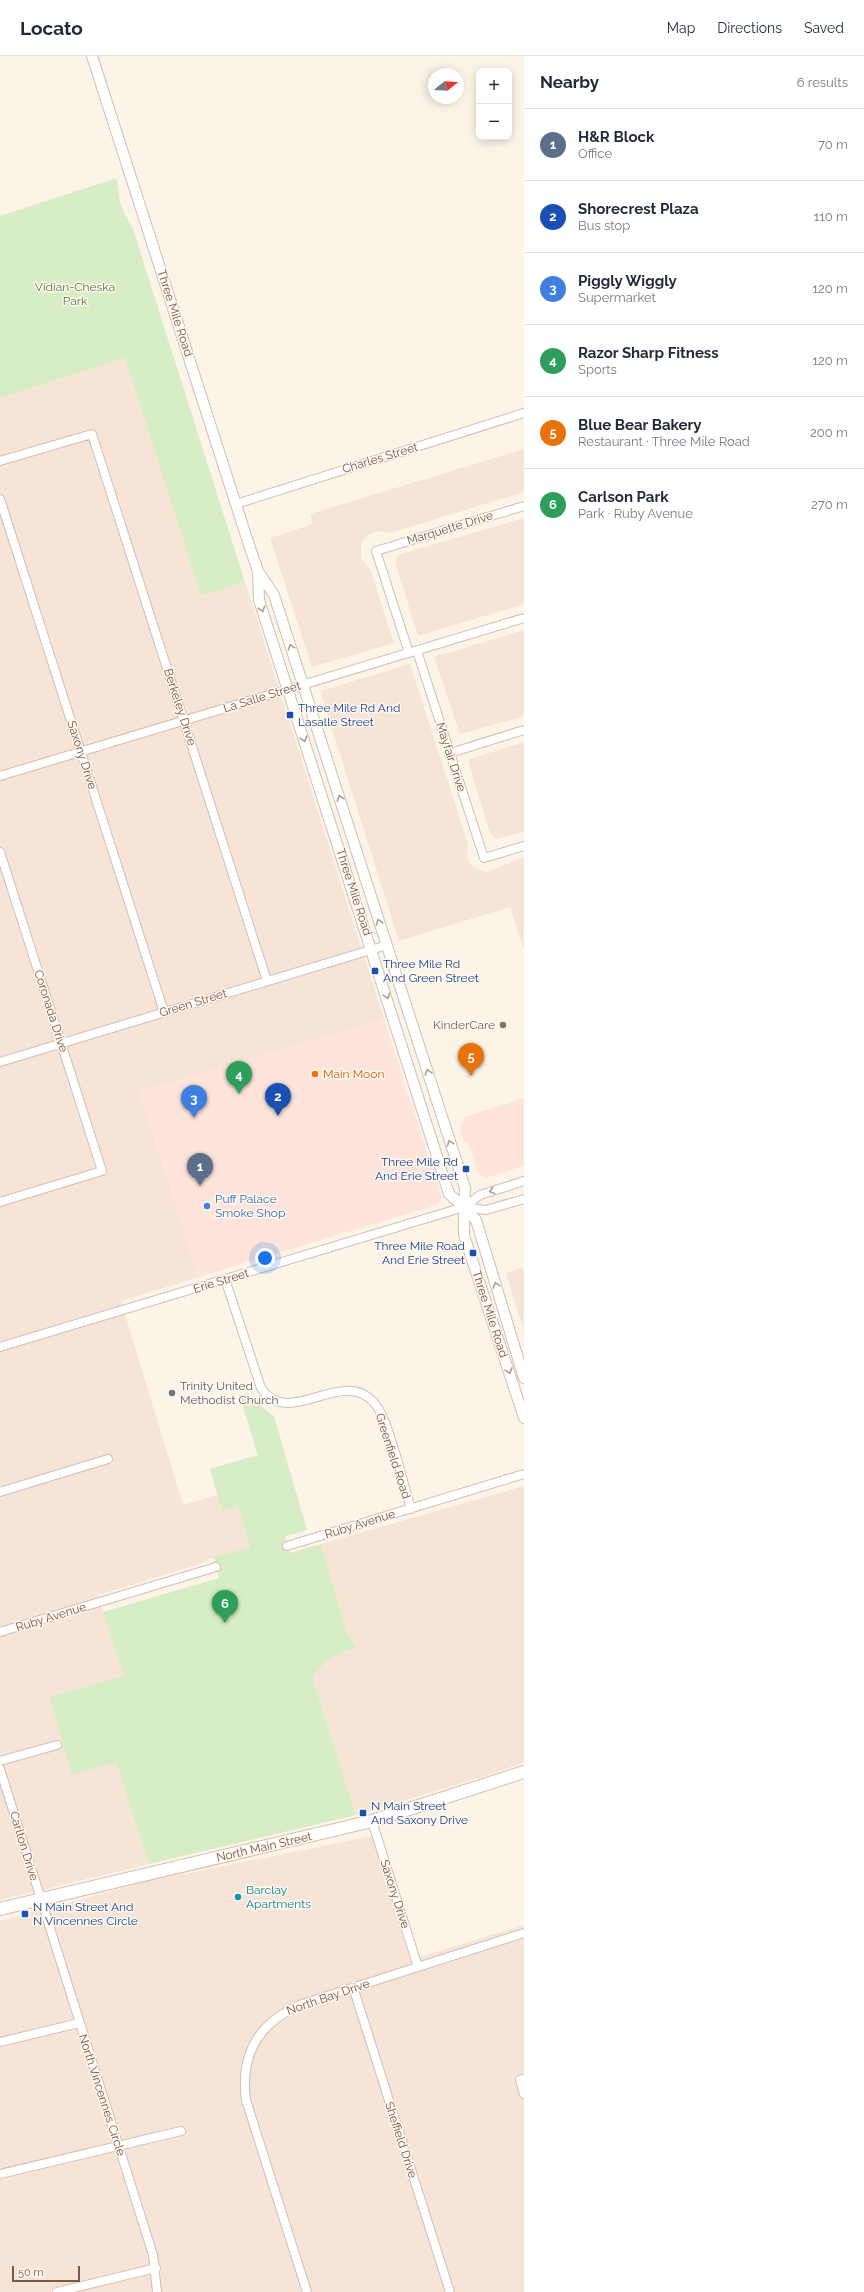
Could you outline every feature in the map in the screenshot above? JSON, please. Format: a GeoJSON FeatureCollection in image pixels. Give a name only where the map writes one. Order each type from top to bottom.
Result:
{"type":"FeatureCollection","features":[{"type":"Feature","properties":{"kind":"main road","name":"North Main Street"},"geometry":{"type":"LineString","coordinates":[[0,1909],[372,1821],[524,1772]]}},
{"type":"Feature","properties":{"kind":"street","name":"Three Mile Road"},"geometry":{"type":"LineString","coordinates":[[92,56],[258,571],[274,595],[465,1188],[464,1235],[524,1418]]}},
{"type":"Feature","properties":{"kind":"street","name":"Charles Street"},"geometry":{"type":"LineString","coordinates":[[236,504],[524,413]]}},
{"type":"Feature","properties":{"kind":"street","name":"Berkeley Drive"},"geometry":{"type":"LineString","coordinates":[[0,461],[92,434],[267,981]]}},
{"type":"Feature","properties":{"kind":"street","name":"Saxony Drive"},"geometry":{"type":"LineString","coordinates":[[0,499],[164,1012]]}},
{"type":"Feature","properties":{"kind":"street","name":"Marquette Drive"},"geometry":{"type":"LineString","coordinates":[[376,551],[524,506]]}},
{"type":"Feature","properties":{"kind":"street","name":"Mayfair Drive"},"geometry":{"type":"LineString","coordinates":[[376,551],[450,753],[484,858],[524,846]]}},
{"type":"Feature","properties":{"kind":"street","name":"Three Mile Road"},"geometry":{"type":"LineString","coordinates":[[258,571],[259,600],[372,949],[448,1194],[464,1207],[476,1220],[524,1378]]}},
{"type":"Feature","properties":{"kind":"street","name":"La Salle Street"},"geometry":{"type":"LineString","coordinates":[[0,776],[524,618]]}},
{"type":"Feature","properties":{"kind":"street"},"geometry":{"type":"LineString","coordinates":[[450,753],[524,730]]}},
{"type":"Feature","properties":{"kind":"street","name":"Coronada Drive"},"geometry":{"type":"LineString","coordinates":[[0,852],[102,1171],[0,1202]]}},
{"type":"Feature","properties":{"kind":"street","name":"Green Street"},"geometry":{"type":"LineString","coordinates":[[0,1062],[387,945]]}},
{"type":"Feature","properties":{"kind":"street","name":"Erie Street"},"geometry":{"type":"LineString","coordinates":[[0,1347],[464,1207],[480,1195],[524,1181]]}},
{"type":"Feature","properties":{"kind":"street","name":"Erie Street"},"geometry":{"type":"LineString","coordinates":[[464,1207],[486,1210],[524,1199]]}},
{"type":"Feature","properties":{"kind":"street","name":"Greenfield Road"},"geometry":{"type":"LineString","coordinates":[[225,1280],[261,1388],[265,1394],[270,1400],[285,1404],[343,1390],[354,1391],[370,1399],[381,1413],[384,1420],[410,1509]]}},
{"type":"Feature","properties":{"kind":"street"},"geometry":{"type":"LineString","coordinates":[[0,1492],[108,1459]]}},
{"type":"Feature","properties":{"kind":"street","name":"Ruby Avenue"},"geometry":{"type":"LineString","coordinates":[[287,1546],[524,1474]]}},
{"type":"Feature","properties":{"kind":"street","name":"Ruby Avenue"},"geometry":{"type":"LineString","coordinates":[[0,1632],[216,1567]]}},
{"type":"Feature","properties":{"kind":"street"},"geometry":{"type":"LineString","coordinates":[[0,1761],[58,1745]]}},
{"type":"Feature","properties":{"kind":"street","name":"Carlton Drive"},"geometry":{"type":"LineString","coordinates":[[0,1769],[40,1899]]}},
{"type":"Feature","properties":{"kind":"street","name":"Saxony Drive"},"geometry":{"type":"LineString","coordinates":[[372,1821],[418,1967]]}},
{"type":"Feature","properties":{"kind":"street","name":"North Vincennes Circle"},"geometry":{"type":"LineString","coordinates":[[40,1899],[156,2268],[158,2292]]}},
{"type":"Feature","properties":{"kind":"street","name":"North Bay Drive"},"geometry":{"type":"LineString","coordinates":[[307,2292],[246,2100],[244,2079],[246,2065],[254,2044],[261,2032],[282,2013],[302,2004],[524,1933]]}},
{"type":"Feature","properties":{"kind":"street","name":"Sheffield Drive"},"geometry":{"type":"LineString","coordinates":[[353,1988],[450,2292]]}},
{"type":"Feature","properties":{"kind":"street"},"geometry":{"type":"LineString","coordinates":[[0,2042],[80,2023]]}},
{"type":"Feature","properties":{"kind":"street"},"geometry":{"type":"LineString","coordinates":[[524,2079],[520,2080],[524,2094]]}},
{"type":"Feature","properties":{"kind":"street"},"geometry":{"type":"LineString","coordinates":[[0,2174],[181,2131]]}},
{"type":"Feature","properties":{"kind":"street"},"geometry":{"type":"LineString","coordinates":[[57,2292],[156,2268]]}},
{"type":"Feature","properties":{"kind":"shaded area"},"geometry":{"type":"Polygon","coordinates":[[[125,358],[201,596],[245,582],[384,1019],[139,1092],[199,1277],[121,1301],[183,1505],[217,1495],[222,1510],[238,1505],[250,1547],[213,1557],[200,1564],[98,1595],[124,1676],[116,1762],[149,1864],[0,1900],[0,398],[125,358]]]}},
{"type":"Feature","properties":{"kind":"shaded area"},"geometry":{"type":"Polygon","coordinates":[[[524,449],[524,492],[390,533],[376,531],[364,538],[361,545],[361,558],[370,569],[394,643],[312,667],[270,538],[313,524],[310,514],[524,449]]]}},
{"type":"Feature","properties":{"kind":"shaded area"},"geometry":{"type":"Polygon","coordinates":[[[524,518],[524,604],[418,636],[396,565],[396,558],[401,554],[524,518]]]}},
{"type":"Feature","properties":{"kind":"shaded area"},"geometry":{"type":"Polygon","coordinates":[[[524,630],[524,716],[460,734],[434,657],[524,630]]]}},
{"type":"Feature","properties":{"kind":"shaded area"},"geometry":{"type":"Polygon","coordinates":[[[410,664],[468,844],[467,857],[470,863],[475,868],[487,872],[524,857],[524,950],[510,907],[399,941],[320,691],[410,664]]]}},
{"type":"Feature","properties":{"kind":"shaded area"},"geometry":{"type":"Polygon","coordinates":[[[524,742],[524,832],[496,839],[490,833],[468,761],[473,758],[524,742]]]}},
{"type":"Feature","properties":{"kind":"shaded area"},"geometry":{"type":"Polygon","coordinates":[[[384,1019],[442,1198],[437,1205],[199,1277],[139,1092],[384,1019]]]}},
{"type":"Feature","properties":{"kind":"shaded area"},"geometry":{"type":"Polygon","coordinates":[[[524,1098],[524,1166],[486,1178],[478,1173],[468,1143],[464,1142],[460,1130],[464,1117],[524,1098]]]}},
{"type":"Feature","properties":{"kind":"shaded area"},"geometry":{"type":"Polygon","coordinates":[[[524,1267],[524,1332],[506,1273],[524,1267]]]}},
{"type":"Feature","properties":{"kind":"shaded area"},"geometry":{"type":"Polygon","coordinates":[[[524,1486],[524,1762],[498,1772],[356,1815],[313,1680],[316,1670],[333,1657],[357,1646],[347,1633],[321,1544],[524,1486]]]}},
{"type":"Feature","properties":{"kind":"shaded area"},"geometry":{"type":"Polygon","coordinates":[[[372,1836],[410,1960],[524,1925],[524,2292],[0,2292],[0,1921],[145,1882],[372,1836]]]}},
{"type":"Feature","properties":{"kind":"green space","name":"Vidian-Cheska Park"},"geometry":{"type":"Polygon","coordinates":[[[117,178],[120,201],[125,215],[133,229],[245,582],[201,596],[125,358],[0,398],[0,216],[117,178]]]}},
{"type":"Feature","properties":{"kind":"green space"},"geometry":{"type":"Polygon","coordinates":[[[248,1393],[252,1400],[274,1416],[307,1530],[285,1537],[290,1553],[321,1544],[347,1633],[357,1647],[337,1655],[325,1663],[320,1667],[313,1680],[356,1815],[149,1864],[116,1762],[72,1775],[50,1697],[124,1676],[103,1612],[219,1578],[213,1557],[250,1547],[238,1506],[222,1511],[210,1469],[258,1455],[239,1395],[248,1393]]]}},
{"type":"Feature","properties":{"kind":"place","name":"Three Mile Rd And Lasalle Street"},"geometry":{"type":"Point","coordinates":[290,715]}},
{"type":"Feature","properties":{"kind":"place","name":"Three Mile Rd And Green Street"},"geometry":{"type":"Point","coordinates":[375,971]}},
{"type":"Feature","properties":{"kind":"place","name":"KinderCare"},"geometry":{"type":"Point","coordinates":[503,1025]}},
{"type":"Feature","properties":{"kind":"place","name":"Main Moon"},"geometry":{"type":"Point","coordinates":[315,1074]}},
{"type":"Feature","properties":{"kind":"place","name":"Blue Bear Bakery"},"geometry":{"type":"Point","coordinates":[471,1076]}},
{"type":"Feature","properties":{"kind":"place","name":"Razor Sharp Fitness"},"geometry":{"type":"Point","coordinates":[239,1094]}},
{"type":"Feature","properties":{"kind":"place","name":"Shorecrest Plaza"},"geometry":{"type":"Point","coordinates":[278,1116]}},
{"type":"Feature","properties":{"kind":"place","name":"Piggly Wiggly"},"geometry":{"type":"Point","coordinates":[194,1118]}},
{"type":"Feature","properties":{"kind":"place","name":"Three Mile Rd And Erie Street"},"geometry":{"type":"Point","coordinates":[466,1169]}},
{"type":"Feature","properties":{"kind":"place","name":"H&R Block"},"geometry":{"type":"Point","coordinates":[200,1186]}},
{"type":"Feature","properties":{"kind":"place","name":"Puff Palace Smoke Shop"},"geometry":{"type":"Point","coordinates":[207,1206]}},
{"type":"Feature","properties":{"kind":"place","name":"Three Mile Road And Erie Street"},"geometry":{"type":"Point","coordinates":[473,1253]}},
{"type":"Feature","properties":{"kind":"place","name":"Trinity United Methodist Church"},"geometry":{"type":"Point","coordinates":[172,1393]}},
{"type":"Feature","properties":{"kind":"place","name":"Carlson Park"},"geometry":{"type":"Point","coordinates":[225,1623]}},
{"type":"Feature","properties":{"kind":"place","name":"N Main Street And Saxony Drive"},"geometry":{"type":"Point","coordinates":[363,1813]}},
{"type":"Feature","properties":{"kind":"place","name":"Barclay Apartments"},"geometry":{"type":"Point","coordinates":[238,1897]}},
{"type":"Feature","properties":{"kind":"place","name":"N Main Street And N Vincennes Circle"},"geometry":{"type":"Point","coordinates":[25,1914]}}]}
